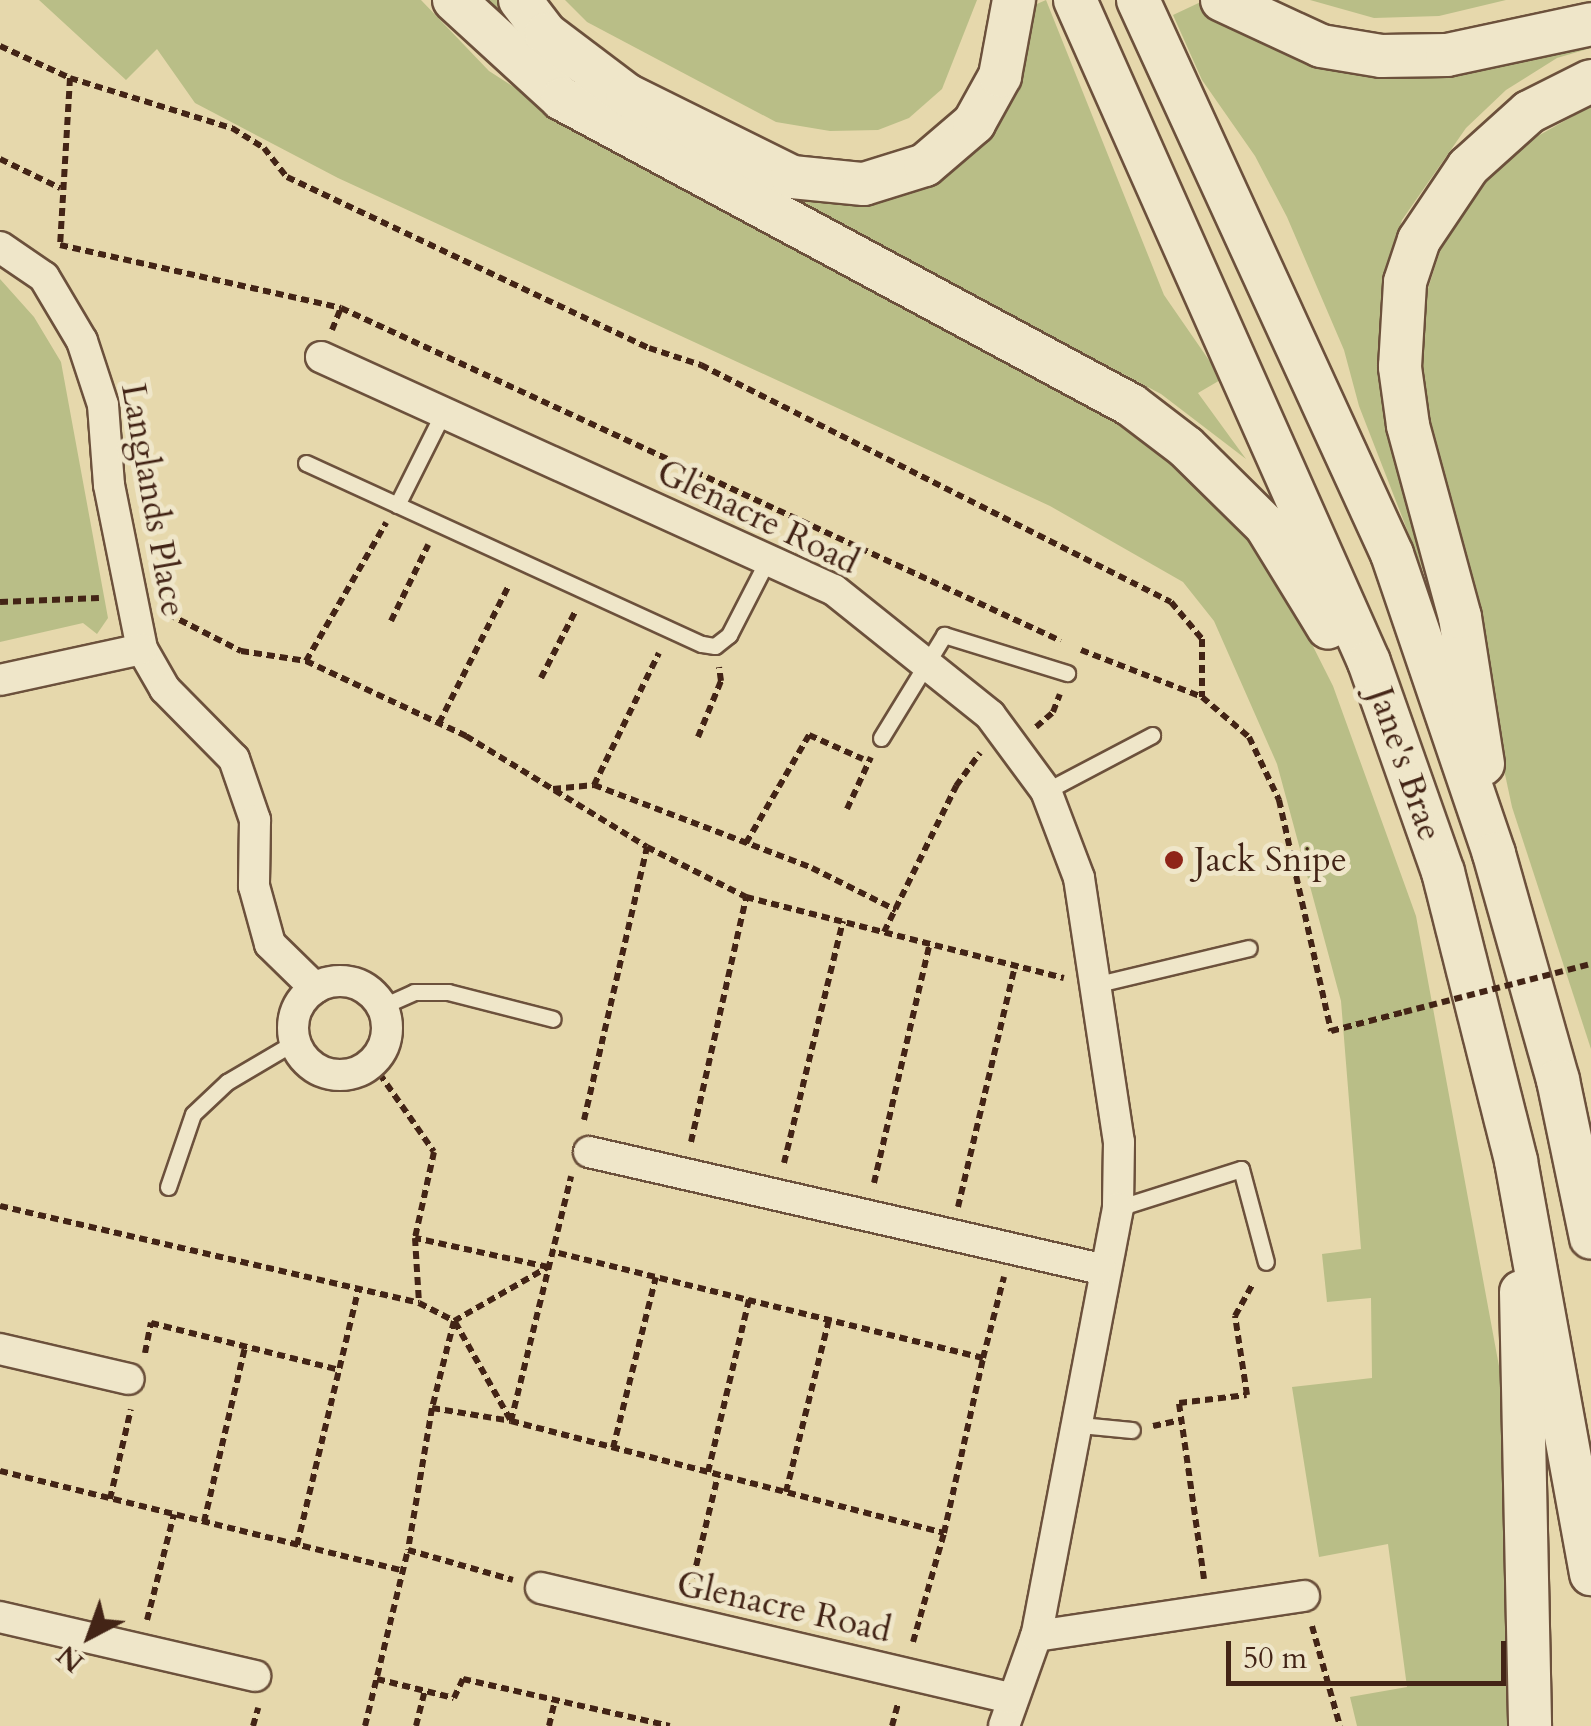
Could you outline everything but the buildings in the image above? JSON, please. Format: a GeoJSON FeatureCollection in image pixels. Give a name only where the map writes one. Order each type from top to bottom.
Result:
{"type":"FeatureCollection","features":[{"type":"Feature","properties":{"kind":"main road"},"geometry":{"type":"LineString","coordinates":[[454,0],[562,99],[1075,371],[1186,446],[1266,526],[1404,762]]}},
{"type":"Feature","properties":{"kind":"main road"},"geometry":{"type":"LineString","coordinates":[[520,0],[546,34],[627,95],[792,177],[864,184],[925,165],[974,123],[1000,76],[1014,0]]}},
{"type":"Feature","properties":{"kind":"main road","name":"Jane's Brae"},"geometry":{"type":"LineString","coordinates":[[1075,0],[1345,607],[1443,872],[1516,1161],[1591,1574]]}},
{"type":"Feature","properties":{"kind":"main road","name":"Jane's Brae"},"geometry":{"type":"LineString","coordinates":[[1138,0],[1392,554],[1494,854],[1558,1080],[1591,1238]]}},
{"type":"Feature","properties":{"kind":"main road"},"geometry":{"type":"LineString","coordinates":[[1222,0],[1320,46],[1381,56],[1447,55],[1591,24]]}},
{"type":"Feature","properties":{"kind":"main road"},"geometry":{"type":"LineString","coordinates":[[1494,854],[1472,679],[1408,425],[1400,324],[1419,240],[1468,166],[1529,112],[1591,81]]}},
{"type":"Feature","properties":{"kind":"main road"},"geometry":{"type":"LineString","coordinates":[[1558,1080],[1591,1143]]}},
{"type":"Feature","properties":{"kind":"main road"},"geometry":{"type":"LineString","coordinates":[[1516,1161],[1530,1726]]}},
{"type":"Feature","properties":{"kind":"street","name":"Langlands Place"},"geometry":{"type":"LineString","coordinates":[[0,247],[44,277],[82,341],[102,405],[136,623],[165,690],[234,759],[255,820],[254,886],[270,944],[315,988]]}},
{"type":"Feature","properties":{"kind":"street","name":"Glenacre Road"},"geometry":{"type":"LineString","coordinates":[[321,357],[834,590],[990,715],[1046,792],[1079,878],[1119,1142],[1118,1208],[1101,1270],[1080,1425],[1036,1636],[1007,1712],[905,1674],[541,1588]]}},
{"type":"Feature","properties":{"kind":"street"},"geometry":{"type":"LineString","coordinates":[[0,680],[136,623]]}},
{"type":"Feature","properties":{"kind":"street"},"geometry":{"type":"LineString","coordinates":[[345,980],[360,984],[382,1006],[387,1036],[372,1063],[358,1072],[328,1073],[295,1042],[296,1012],[315,988],[345,980]]}},
{"type":"Feature","properties":{"kind":"street"},"geometry":{"type":"LineString","coordinates":[[581,1149],[952,1232],[1011,1251],[1101,1270]]}},
{"type":"Feature","properties":{"kind":"street"},"geometry":{"type":"LineString","coordinates":[[0,1349],[135,1379]]}},
{"type":"Feature","properties":{"kind":"street"},"geometry":{"type":"LineString","coordinates":[[1036,1636],[1304,1596]]}},
{"type":"Feature","properties":{"kind":"street"},"geometry":{"type":"LineString","coordinates":[[0,1617],[255,1676]]}},
{"type":"Feature","properties":{"kind":"lane"},"geometry":{"type":"LineString","coordinates":[[396,505],[444,411]]}},
{"type":"Feature","properties":{"kind":"lane"},"geometry":{"type":"LineString","coordinates":[[306,463],[670,629],[716,646],[729,636],[768,559]]}},
{"type":"Feature","properties":{"kind":"lane"},"geometry":{"type":"LineString","coordinates":[[881,738],[924,660],[944,635],[970,638],[1068,673]]}},
{"type":"Feature","properties":{"kind":"lane"},"geometry":{"type":"LineString","coordinates":[[1046,792],[1152,735]]}},
{"type":"Feature","properties":{"kind":"lane"},"geometry":{"type":"LineString","coordinates":[[1094,984],[1249,948]]}},
{"type":"Feature","properties":{"kind":"lane"},"geometry":{"type":"LineString","coordinates":[[382,1006],[414,992],[448,992],[553,1018]]}},
{"type":"Feature","properties":{"kind":"lane"},"geometry":{"type":"LineString","coordinates":[[168,1186],[193,1114],[227,1082],[295,1042]]}},
{"type":"Feature","properties":{"kind":"lane"},"geometry":{"type":"LineString","coordinates":[[1118,1208],[1241,1169],[1266,1262]]}},
{"type":"Feature","properties":{"kind":"lane"},"geometry":{"type":"LineString","coordinates":[[1080,1425],[1132,1430]]}},
{"type":"Feature","properties":{"kind":"path"},"geometry":{"type":"LineString","coordinates":[[70,78],[232,128],[264,148],[287,177],[649,348],[701,365],[1171,602],[1202,639],[1202,697]]}},
{"type":"Feature","properties":{"kind":"path"},"geometry":{"type":"LineString","coordinates":[[0,159],[60,188]]}},
{"type":"Feature","properties":{"kind":"path"},"geometry":{"type":"LineString","coordinates":[[306,660],[396,505]]}},
{"type":"Feature","properties":{"kind":"path"},"geometry":{"type":"LineString","coordinates":[[392,620],[438,524]]}},
{"type":"Feature","properties":{"kind":"path"},"geometry":{"type":"LineString","coordinates":[[440,723],[521,561]]}},
{"type":"Feature","properties":{"kind":"path"},"geometry":{"type":"LineString","coordinates":[[542,678],[586,591]]}},
{"type":"Feature","properties":{"kind":"path"},"geometry":{"type":"LineString","coordinates":[[0,602],[136,623],[172,614],[241,651],[306,660],[440,723],[647,847],[746,897],[1094,984]]}},
{"type":"Feature","properties":{"kind":"path"},"geometry":{"type":"LineString","coordinates":[[594,785],[670,629]]}},
{"type":"Feature","properties":{"kind":"path"},"geometry":{"type":"LineString","coordinates":[[698,737],[721,682],[716,646]]}},
{"type":"Feature","properties":{"kind":"path"},"geometry":{"type":"LineString","coordinates":[[884,932],[956,786],[985,746],[1034,728],[1054,712],[1079,649]]}},
{"type":"Feature","properties":{"kind":"path"},"geometry":{"type":"LineString","coordinates":[[746,843],[809,735],[869,762]]}},
{"type":"Feature","properties":{"kind":"path"},"geometry":{"type":"LineString","coordinates":[[847,809],[881,738]]}},
{"type":"Feature","properties":{"kind":"path"},"geometry":{"type":"LineString","coordinates":[[553,789],[594,785],[746,843],[896,910]]}},
{"type":"Feature","properties":{"kind":"path"},"geometry":{"type":"LineString","coordinates":[[512,1422],[552,1251],[581,1149],[647,847]]}},
{"type":"Feature","properties":{"kind":"path"},"geometry":{"type":"LineString","coordinates":[[684,1172],[746,897]]}},
{"type":"Feature","properties":{"kind":"path"},"geometry":{"type":"LineString","coordinates":[[777,1193],[843,921]]}},
{"type":"Feature","properties":{"kind":"path"},"geometry":{"type":"LineString","coordinates":[[867,1214],[930,944]]}},
{"type":"Feature","properties":{"kind":"path"},"geometry":{"type":"LineString","coordinates":[[1404,1012],[1591,964]]}},
{"type":"Feature","properties":{"kind":"path"},"geometry":{"type":"LineString","coordinates":[[952,1232],[1015,966]]}},
{"type":"Feature","properties":{"kind":"path"},"geometry":{"type":"LineString","coordinates":[[372,1063],[434,1152],[414,1238],[419,1303]]}},
{"type":"Feature","properties":{"kind":"path"},"geometry":{"type":"LineString","coordinates":[[0,1206],[419,1303],[454,1320],[512,1422]]}},
{"type":"Feature","properties":{"kind":"path"},"geometry":{"type":"LineString","coordinates":[[414,1238],[548,1267]]}},
{"type":"Feature","properties":{"kind":"path"},"geometry":{"type":"LineString","coordinates":[[552,1251],[982,1358]]}},
{"type":"Feature","properties":{"kind":"path"},"geometry":{"type":"LineString","coordinates":[[892,1726],[944,1533],[982,1358],[1011,1251]]}},
{"type":"Feature","properties":{"kind":"path"},"geometry":{"type":"LineString","coordinates":[[1208,1610],[1179,1403],[1247,1395],[1234,1316],[1266,1262]]}},
{"type":"Feature","properties":{"kind":"path"},"geometry":{"type":"LineString","coordinates":[[366,1726],[408,1550],[432,1408],[454,1320],[548,1267]]}},
{"type":"Feature","properties":{"kind":"path"},"geometry":{"type":"LineString","coordinates":[[614,1448],[656,1278]]}},
{"type":"Feature","properties":{"kind":"path"},"geometry":{"type":"LineString","coordinates":[[297,1545],[358,1290]]}},
{"type":"Feature","properties":{"kind":"path"},"geometry":{"type":"LineString","coordinates":[[708,1472],[749,1300]]}},
{"type":"Feature","properties":{"kind":"path"},"geometry":{"type":"LineString","coordinates":[[786,1492],[829,1320]]}},
{"type":"Feature","properties":{"kind":"path"},"geometry":{"type":"LineString","coordinates":[[110,1499],[151,1323],[338,1370]]}},
{"type":"Feature","properties":{"kind":"path"},"geometry":{"type":"LineString","coordinates":[[204,1522],[245,1347]]}},
{"type":"Feature","properties":{"kind":"path"},"geometry":{"type":"LineString","coordinates":[[432,1408],[512,1422],[944,1533]]}},
{"type":"Feature","properties":{"kind":"path"},"geometry":{"type":"LineString","coordinates":[[0,1472],[403,1571]]}},
{"type":"Feature","properties":{"kind":"path"},"geometry":{"type":"LineString","coordinates":[[683,1622],[718,1475]]}},
{"type":"Feature","properties":{"kind":"path"},"geometry":{"type":"LineString","coordinates":[[139,1650],[174,1514]]}},
{"type":"Feature","properties":{"kind":"path"},"geometry":{"type":"LineString","coordinates":[[408,1550],[541,1588]]}},
{"type":"Feature","properties":{"kind":"path"},"geometry":{"type":"LineString","coordinates":[[1304,1596],[1340,1726]]}},
{"type":"Feature","properties":{"kind":"path"},"geometry":{"type":"LineString","coordinates":[[377,1679],[454,1698],[463,1679],[670,1726]]}},
{"type":"Feature","properties":{"kind":"path"},"geometry":{"type":"LineString","coordinates":[[416,1726],[425,1690]]}},
{"type":"Feature","properties":{"kind":"path"},"geometry":{"type":"LineString","coordinates":[[549,1726],[555,1700]]}},
{"type":"Feature","properties":{"kind":"green space"},"geometry":{"type":"Polygon","coordinates":[[[39,0],[421,0],[489,71],[587,134],[1062,382],[1169,459],[1261,543],[1333,686],[1416,916],[1508,1415],[1514,1726],[1357,1726],[1350,1697],[1407,1687],[1388,1544],[1319,1557],[1292,1387],[1372,1378],[1371,1298],[1327,1302],[1322,1254],[1361,1249],[1341,1001],[1277,764],[1214,621],[1183,582],[1050,506],[338,178],[195,103],[157,49],[126,80],[39,0]]]}},
{"type":"Feature","properties":{"kind":"green space"},"geometry":{"type":"Polygon","coordinates":[[[482,0],[503,0],[786,178],[948,151],[1023,10],[1046,0],[1164,295],[1222,379],[1198,393],[1246,459],[1161,394],[582,88],[482,0]]]}},
{"type":"Feature","properties":{"kind":"green space"},"geometry":{"type":"Polygon","coordinates":[[[565,0],[977,0],[942,89],[909,118],[878,130],[830,131],[776,122],[587,22],[565,0]]]}},
{"type":"Feature","properties":{"kind":"green space"},"geometry":{"type":"Polygon","coordinates":[[[1205,0],[1273,39],[1591,35],[1591,48],[1557,58],[1506,90],[1466,128],[1402,220],[1384,281],[1380,357],[1434,599],[1359,406],[1344,350],[1287,217],[1255,156],[1202,80],[1173,15],[1205,0]]]}},
{"type":"Feature","properties":{"kind":"green space"},"geometry":{"type":"Polygon","coordinates":[[[1310,0],[1506,0],[1439,16],[1374,18],[1310,0]]]}},
{"type":"Feature","properties":{"kind":"green space"},"geometry":{"type":"Polygon","coordinates":[[[1591,106],[1591,1049],[1512,807],[1420,377],[1424,301],[1443,242],[1474,192],[1511,151],[1591,106]]]}},
{"type":"Feature","properties":{"kind":"green space"},"geometry":{"type":"Polygon","coordinates":[[[0,279],[34,317],[61,362],[108,618],[97,634],[83,623],[0,642],[0,279]]]}},
{"type":"Feature","properties":{"kind":"place","name":"Jack Snipe"},"geometry":{"type":"Point","coordinates":[1174,860]}}]}
